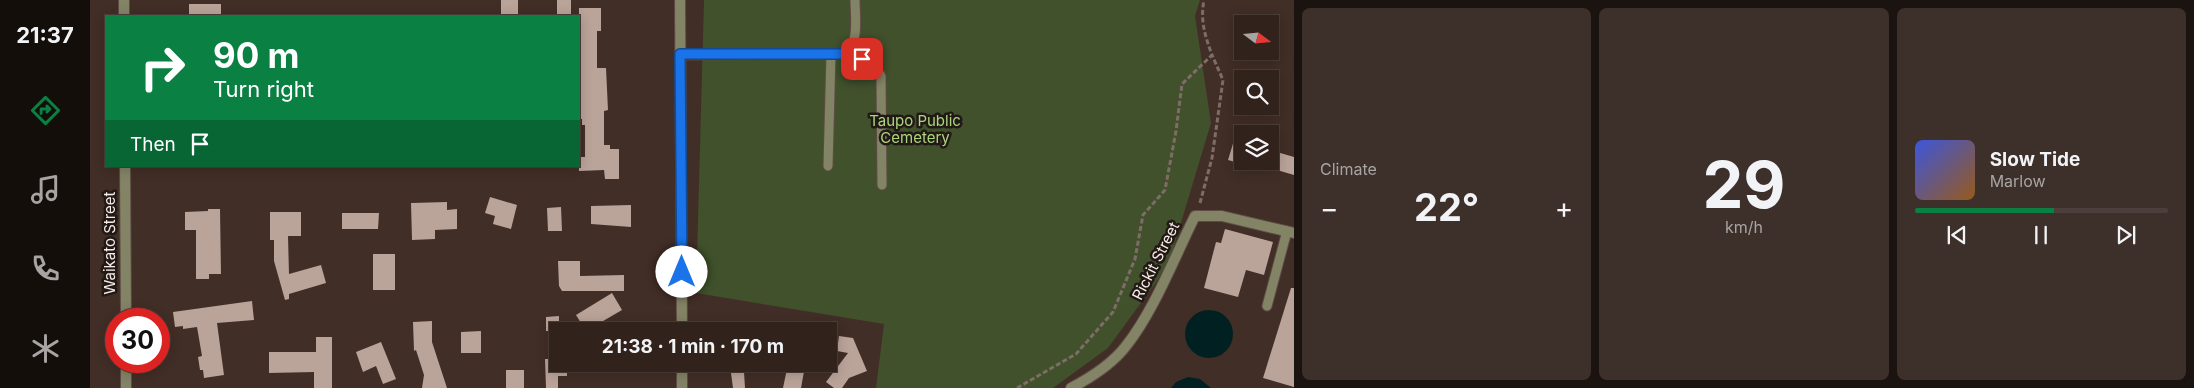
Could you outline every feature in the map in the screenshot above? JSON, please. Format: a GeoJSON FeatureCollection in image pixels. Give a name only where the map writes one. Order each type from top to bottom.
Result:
{"type":"FeatureCollection","features":[{"type":"Feature","properties":{"kind":"street"},"geometry":{"type":"LineString","coordinates":[[124,0],[124,15]]}},
{"type":"Feature","properties":{"kind":"street"},"geometry":{"type":"LineString","coordinates":[[680,0],[682,322]]}},
{"type":"Feature","properties":{"kind":"street","name":"Waikato Street"},"geometry":{"type":"LineString","coordinates":[[125,167],[126,308]]}},
{"type":"Feature","properties":{"kind":"street","name":"Rickit Street"},"geometry":{"type":"LineString","coordinates":[[1071,388],[1108,363],[1126,346],[1141,323],[1195,216],[1222,216],[1290,232]]}},
{"type":"Feature","properties":{"kind":"street"},"geometry":{"type":"LineString","coordinates":[[682,372],[682,388]]}},
{"type":"Feature","properties":{"kind":"street"},"geometry":{"type":"LineString","coordinates":[[126,373],[126,388]]}},
{"type":"Feature","properties":{"kind":"lane"},"geometry":{"type":"LineString","coordinates":[[680,54],[844,54],[849,51],[854,38],[855,0]]}},
{"type":"Feature","properties":{"kind":"lane"},"geometry":{"type":"LineString","coordinates":[[849,51],[875,68],[881,76],[882,185]]}},
{"type":"Feature","properties":{"kind":"lane"},"geometry":{"type":"LineString","coordinates":[[828,166],[831,54]]}},
{"type":"Feature","properties":{"kind":"lane"},"geometry":{"type":"LineString","coordinates":[[1267,306],[1290,232]]}},
{"type":"Feature","properties":{"kind":"path"},"geometry":{"type":"LineString","coordinates":[[1195,216],[1212,158],[1223,80],[1202,28],[1204,0]]}},
{"type":"Feature","properties":{"kind":"path"},"geometry":{"type":"LineString","coordinates":[[1018,388],[1076,354],[1112,312],[1135,259],[1143,215],[1165,190],[1176,132],[1182,84],[1212,55]]}},
{"type":"Feature","properties":{"kind":"green space","name":"Taupo Public Cemetery"},"geometry":{"type":"Polygon","coordinates":[[[704,0],[1200,0],[1195,16],[1211,123],[1168,266],[1108,348],[1053,388],[876,388],[884,324],[696,293],[704,0]]]}},
{"type":"Feature","properties":{"kind":"water"},"geometry":{"type":"Polygon","coordinates":[[[1204,310],[1214,310],[1226,317],[1233,329],[1233,339],[1226,351],[1214,358],[1204,358],[1196,354],[1189,347],[1185,339],[1185,329],[1189,321],[1196,314],[1204,310]]]}},
{"type":"Feature","properties":{"kind":"water"},"geometry":{"type":"Polygon","coordinates":[[[1188,377],[1200,379],[1211,388],[1171,388],[1176,382],[1188,377]]]}},
{"type":"Feature","properties":{"kind":"building"},"geometry":{"type":"Polygon","coordinates":[[[501,0],[518,0],[518,15],[501,15],[501,0]]]}},
{"type":"Feature","properties":{"kind":"building"},"geometry":{"type":"Polygon","coordinates":[[[557,0],[571,0],[571,15],[557,15],[557,0]]]}},
{"type":"Feature","properties":{"kind":"building"},"geometry":{"type":"Polygon","coordinates":[[[189,4],[221,4],[221,15],[189,15],[189,4]]]}},
{"type":"Feature","properties":{"kind":"building"},"geometry":{"type":"Polygon","coordinates":[[[579,8],[601,8],[601,31],[597,31],[597,68],[606,68],[608,110],[604,111],[604,145],[610,145],[610,149],[619,149],[619,179],[605,179],[604,170],[579,171],[580,157],[585,157],[585,125],[582,125],[582,119],[580,119],[579,8]]]}},
{"type":"Feature","properties":{"kind":"building"},"geometry":{"type":"Polygon","coordinates":[[[1234,140],[1234,162],[1228,160],[1234,140]]]}},
{"type":"Feature","properties":{"kind":"building"},"geometry":{"type":"Polygon","coordinates":[[[1279,153],[1294,157],[1294,175],[1277,170],[1279,170],[1279,153]]]}},
{"type":"Feature","properties":{"kind":"building"},"geometry":{"type":"Polygon","coordinates":[[[490,197],[517,205],[511,229],[493,224],[495,216],[485,213],[490,197]]]}},
{"type":"Feature","properties":{"kind":"building"},"geometry":{"type":"Polygon","coordinates":[[[447,202],[447,210],[457,209],[457,229],[435,230],[435,239],[412,240],[411,203],[447,202]]]}},
{"type":"Feature","properties":{"kind":"building"},"geometry":{"type":"Polygon","coordinates":[[[631,205],[631,227],[591,224],[591,206],[631,205]]]}},
{"type":"Feature","properties":{"kind":"building"},"geometry":{"type":"Polygon","coordinates":[[[561,207],[562,231],[548,231],[547,208],[561,207]]]}},
{"type":"Feature","properties":{"kind":"building"},"geometry":{"type":"Polygon","coordinates":[[[208,209],[220,209],[221,274],[209,274],[209,279],[196,279],[196,230],[185,230],[185,212],[208,211],[208,209]]]}},
{"type":"Feature","properties":{"kind":"building"},"geometry":{"type":"Polygon","coordinates":[[[270,212],[301,212],[301,236],[288,236],[289,274],[321,265],[326,283],[289,294],[289,299],[285,300],[274,261],[274,240],[270,240],[270,212]]]}},
{"type":"Feature","properties":{"kind":"building"},"geometry":{"type":"Polygon","coordinates":[[[342,213],[379,213],[378,229],[342,229],[342,213]]]}},
{"type":"Feature","properties":{"kind":"building"},"geometry":{"type":"Polygon","coordinates":[[[1225,229],[1273,242],[1264,275],[1246,270],[1238,297],[1204,288],[1216,242],[1221,243],[1225,229]]]}},
{"type":"Feature","properties":{"kind":"building"},"geometry":{"type":"Polygon","coordinates":[[[373,254],[395,254],[395,290],[373,290],[373,254]]]}},
{"type":"Feature","properties":{"kind":"building"},"geometry":{"type":"Polygon","coordinates":[[[558,261],[580,261],[580,276],[624,275],[624,291],[562,291],[559,286],[558,261]]]}},
{"type":"Feature","properties":{"kind":"building"},"geometry":{"type":"Polygon","coordinates":[[[1291,288],[1294,288],[1294,387],[1263,378],[1291,288]]]}},
{"type":"Feature","properties":{"kind":"building"},"geometry":{"type":"Polygon","coordinates":[[[612,293],[622,310],[601,322],[580,322],[576,315],[612,293]]]}},
{"type":"Feature","properties":{"kind":"building"},"geometry":{"type":"Polygon","coordinates":[[[252,301],[254,320],[217,323],[224,375],[204,378],[203,370],[200,370],[198,357],[202,356],[197,327],[183,329],[183,326],[175,327],[173,312],[252,301]]]}},
{"type":"Feature","properties":{"kind":"building"},"geometry":{"type":"Polygon","coordinates":[[[559,316],[559,322],[549,322],[549,331],[546,331],[546,317],[559,316]]]}},
{"type":"Feature","properties":{"kind":"building"},"geometry":{"type":"Polygon","coordinates":[[[432,321],[432,342],[447,388],[422,388],[424,375],[416,350],[414,351],[413,322],[432,321]]]}},
{"type":"Feature","properties":{"kind":"building"},"geometry":{"type":"Polygon","coordinates":[[[481,331],[481,353],[461,353],[461,332],[481,331]]]}},
{"type":"Feature","properties":{"kind":"building"},"geometry":{"type":"Polygon","coordinates":[[[839,336],[853,338],[867,371],[849,378],[842,388],[834,388],[826,382],[834,372],[837,372],[837,368],[848,353],[837,351],[839,336]]]}},
{"type":"Feature","properties":{"kind":"building"},"geometry":{"type":"Polygon","coordinates":[[[316,337],[332,337],[332,388],[314,388],[314,372],[269,373],[269,352],[316,352],[316,337]]]}},
{"type":"Feature","properties":{"kind":"building"},"geometry":{"type":"Polygon","coordinates":[[[381,342],[396,379],[383,384],[376,366],[363,372],[356,352],[381,342]]]}},
{"type":"Feature","properties":{"kind":"building"},"geometry":{"type":"Polygon","coordinates":[[[545,359],[549,359],[549,372],[567,372],[567,376],[558,376],[558,388],[546,388],[545,359]]]}},
{"type":"Feature","properties":{"kind":"building"},"geometry":{"type":"Polygon","coordinates":[[[506,370],[524,370],[524,388],[506,388],[506,370]]]}},
{"type":"Feature","properties":{"kind":"building"},"geometry":{"type":"Polygon","coordinates":[[[744,372],[745,388],[733,388],[731,373],[744,372]]]}},
{"type":"Feature","properties":{"kind":"building"},"geometry":{"type":"Polygon","coordinates":[[[786,372],[804,372],[801,388],[783,388],[786,372]]]}},
{"type":"Feature","properties":{"kind":"route"},"geometry":{"type":"LineString","coordinates":[[682,272],[680,54],[844,54],[849,51],[862,59]]}}]}
